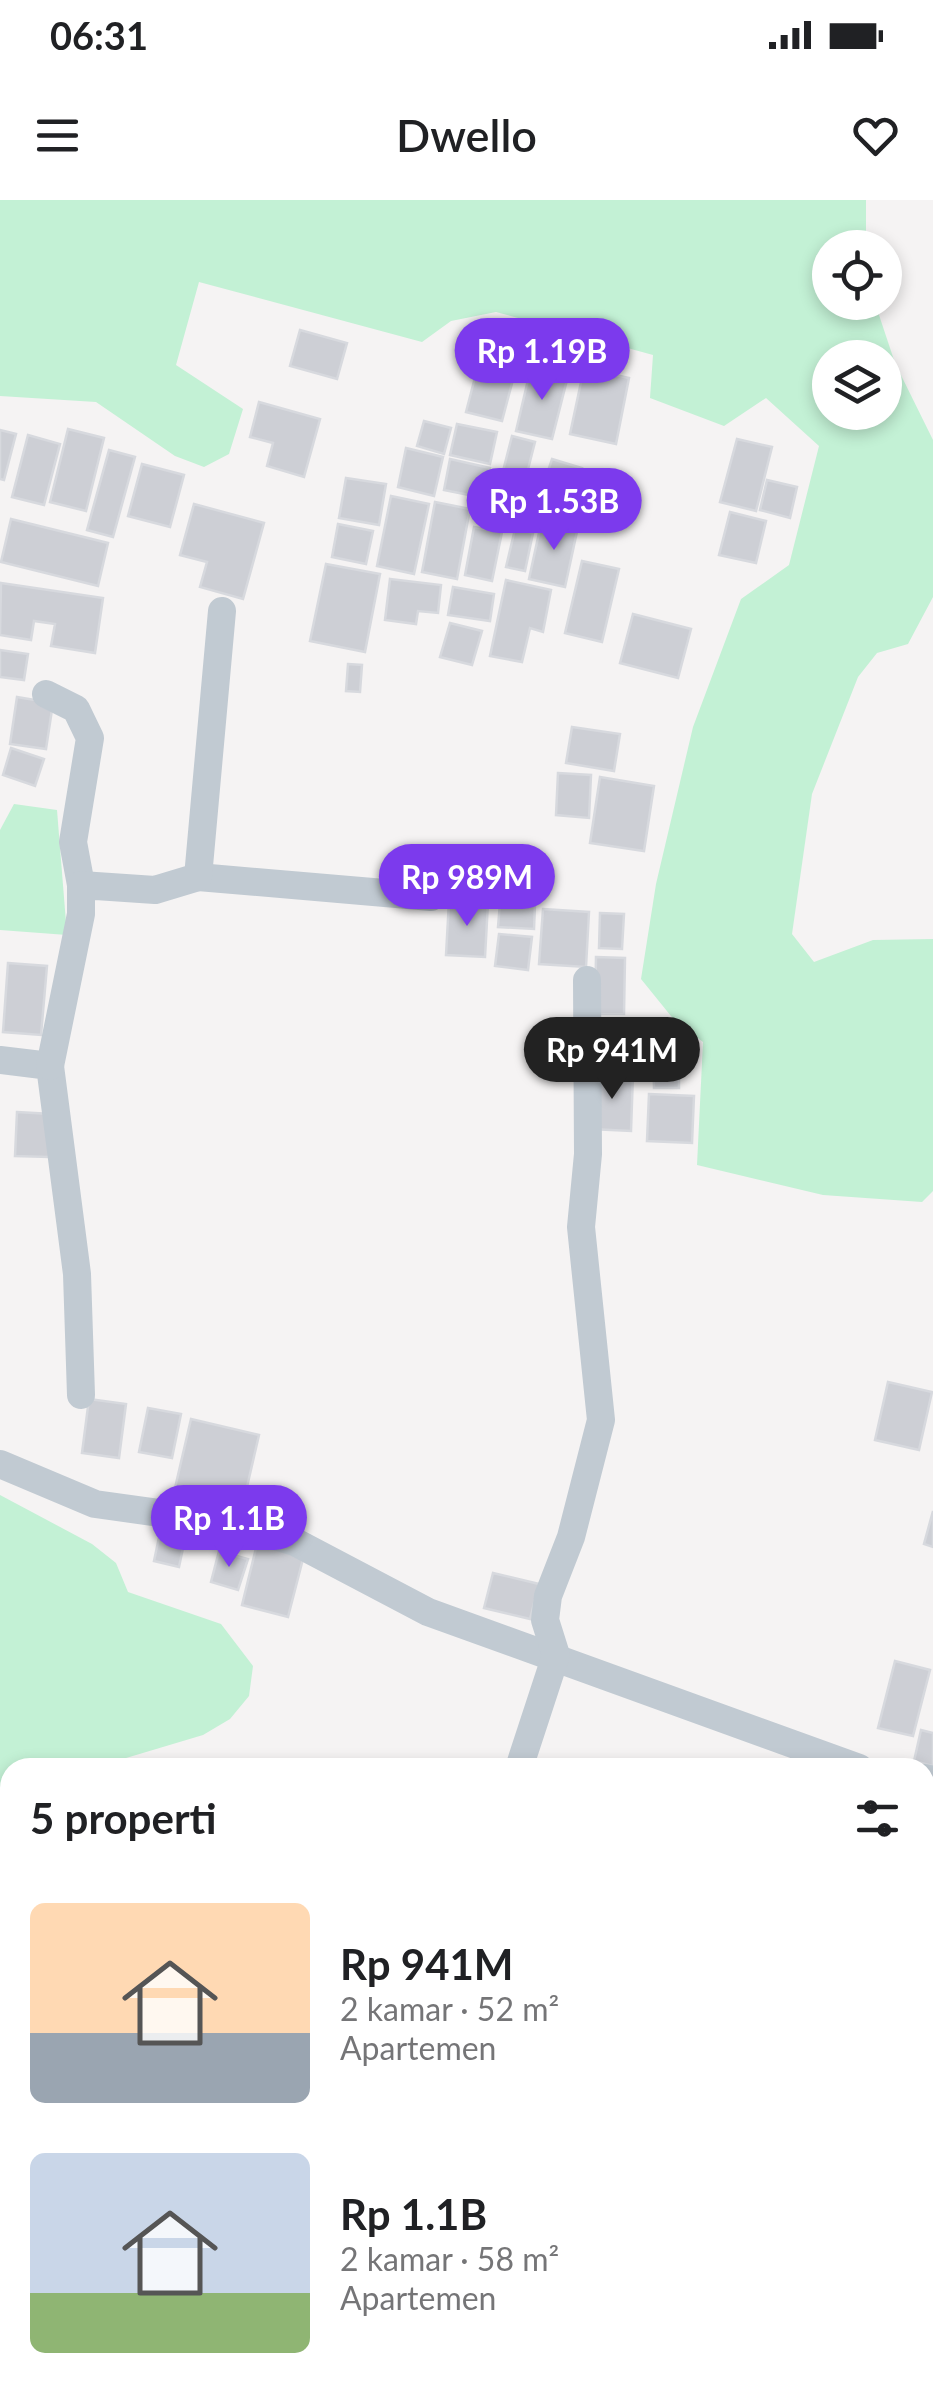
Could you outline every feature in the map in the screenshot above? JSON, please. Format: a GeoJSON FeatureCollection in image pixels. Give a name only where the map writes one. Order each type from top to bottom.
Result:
{"type":"FeatureCollection","features":[{"type":"Feature","properties":{"kind":"street"},"geometry":{"type":"LineString","coordinates":[[198,877],[222,611]]}},
{"type":"Feature","properties":{"kind":"street"},"geometry":{"type":"LineString","coordinates":[[46,694],[76,709],[85,720],[90,738],[72,842],[81,885],[81,914],[50,1066],[77,1274],[81,1395]]}},
{"type":"Feature","properties":{"kind":"street"},"geometry":{"type":"LineString","coordinates":[[81,885],[156,890],[198,877],[431,897]]}},
{"type":"Feature","properties":{"kind":"street"},"geometry":{"type":"LineString","coordinates":[[522,1758],[556,1655],[545,1620],[548,1596],[571,1538],[601,1420],[581,1227],[588,1154],[587,980]]}},
{"type":"Feature","properties":{"kind":"street"},"geometry":{"type":"LineString","coordinates":[[0,1060],[50,1066]]}},
{"type":"Feature","properties":{"kind":"street"},"geometry":{"type":"LineString","coordinates":[[0,1464],[95,1504],[232,1523],[295,1542],[428,1612],[556,1655],[832,1758]]}},
{"type":"Feature","properties":{"kind":"green space"},"geometry":{"type":"Polygon","coordinates":[[[0,200],[866,200],[866,230],[812,230],[812,320],[881,320],[887,340],[812,340],[812,430],[902,430],[902,377],[933,440],[933,597],[908,644],[877,653],[858,677],[812,794],[792,934],[814,962],[873,940],[933,939],[933,1191],[922,1202],[823,1195],[697,1165],[703,1042],[675,1021],[641,979],[656,884],[693,727],[741,599],[789,565],[819,446],[766,398],[724,426],[650,398],[653,355],[496,312],[451,321],[422,342],[199,282],[176,365],[243,409],[229,454],[204,467],[175,456],[96,402],[0,396],[0,200]]]}},
{"type":"Feature","properties":{"kind":"green space"},"geometry":{"type":"Polygon","coordinates":[[[14,804],[57,810],[67,935],[0,930],[0,830],[14,804]]]}},
{"type":"Feature","properties":{"kind":"green space"},"geometry":{"type":"Polygon","coordinates":[[[0,1495],[92,1544],[116,1563],[128,1592],[221,1624],[253,1666],[249,1696],[230,1719],[203,1735],[126,1758],[0,1758],[0,1495]]]}},
{"type":"Feature","properties":{"kind":"building"},"geometry":{"type":"Polygon","coordinates":[[[300,330],[347,343],[337,379],[290,366],[300,330]]]}},
{"type":"Feature","properties":{"kind":"building"},"geometry":{"type":"Polygon","coordinates":[[[480,358],[516,368],[502,421],[466,412],[480,358]]]}},
{"type":"Feature","properties":{"kind":"building"},"geometry":{"type":"Polygon","coordinates":[[[531,367],[568,376],[552,439],[516,431],[531,367]]]}},
{"type":"Feature","properties":{"kind":"building"},"geometry":{"type":"Polygon","coordinates":[[[584,368],[629,378],[616,444],[570,434],[584,368]]]}},
{"type":"Feature","properties":{"kind":"building"},"geometry":{"type":"Polygon","coordinates":[[[259,402],[320,419],[304,477],[267,466],[273,443],[250,437],[259,402]]]}},
{"type":"Feature","properties":{"kind":"building"},"geometry":{"type":"Polygon","coordinates":[[[424,421],[451,428],[444,454],[417,446],[424,421]]]}},
{"type":"Feature","properties":{"kind":"building"},"geometry":{"type":"Polygon","coordinates":[[[457,424],[497,432],[490,464],[450,455],[457,424]]]}},
{"type":"Feature","properties":{"kind":"building"},"geometry":{"type":"Polygon","coordinates":[[[68,429],[104,438],[86,511],[50,502],[68,429]]]}},
{"type":"Feature","properties":{"kind":"building"},"geometry":{"type":"Polygon","coordinates":[[[0,430],[16,434],[4,480],[0,479],[0,430]]]}},
{"type":"Feature","properties":{"kind":"building"},"geometry":{"type":"Polygon","coordinates":[[[28,435],[60,444],[44,505],[12,497],[28,435]]]}},
{"type":"Feature","properties":{"kind":"building"},"geometry":{"type":"Polygon","coordinates":[[[512,436],[535,442],[526,477],[503,471],[512,436]]]}},
{"type":"Feature","properties":{"kind":"building"},"geometry":{"type":"Polygon","coordinates":[[[737,439],[772,447],[756,511],[720,502],[737,439]]]}},
{"type":"Feature","properties":{"kind":"building"},"geometry":{"type":"Polygon","coordinates":[[[406,448],[443,457],[434,496],[398,487],[406,448]]]}},
{"type":"Feature","properties":{"kind":"building"},"geometry":{"type":"Polygon","coordinates":[[[109,450],[135,457],[113,537],[87,530],[109,450]]]}},
{"type":"Feature","properties":{"kind":"building"},"geometry":{"type":"Polygon","coordinates":[[[450,459],[490,468],[484,498],[444,490],[450,459]]]}},
{"type":"Feature","properties":{"kind":"building"},"geometry":{"type":"Polygon","coordinates":[[[552,459],[582,468],[569,508],[539,498],[552,459]]]}},
{"type":"Feature","properties":{"kind":"building"},"geometry":{"type":"Polygon","coordinates":[[[142,464],[184,475],[170,527],[128,516],[142,464]]]}},
{"type":"Feature","properties":{"kind":"building"},"geometry":{"type":"Polygon","coordinates":[[[496,473],[530,483],[521,515],[487,506],[496,473]]]}},
{"type":"Feature","properties":{"kind":"building"},"geometry":{"type":"Polygon","coordinates":[[[346,478],[386,484],[379,525],[339,518],[346,478]]]}},
{"type":"Feature","properties":{"kind":"building"},"geometry":{"type":"Polygon","coordinates":[[[767,480],[797,487],[790,518],[760,510],[767,480]]]}},
{"type":"Feature","properties":{"kind":"building"},"geometry":{"type":"Polygon","coordinates":[[[391,496],[429,504],[414,574],[377,566],[391,496]]]}},
{"type":"Feature","properties":{"kind":"building"},"geometry":{"type":"Polygon","coordinates":[[[435,502],[470,509],[457,579],[422,572],[435,502]]]}},
{"type":"Feature","properties":{"kind":"building"},"geometry":{"type":"Polygon","coordinates":[[[194,504],[264,523],[243,599],[200,587],[207,562],[180,555],[194,504]]]}},
{"type":"Feature","properties":{"kind":"building"},"geometry":{"type":"Polygon","coordinates":[[[730,512],[766,521],[756,563],[719,555],[730,512]]]}},
{"type":"Feature","properties":{"kind":"building"},"geometry":{"type":"Polygon","coordinates":[[[11,519],[108,543],[98,586],[1,562],[11,519]]]}},
{"type":"Feature","properties":{"kind":"building"},"geometry":{"type":"Polygon","coordinates":[[[542,519],[578,527],[565,587],[529,579],[542,519]]]}},
{"type":"Feature","properties":{"kind":"building"},"geometry":{"type":"Polygon","coordinates":[[[338,524],[373,531],[366,564],[332,557],[338,524]]]}},
{"type":"Feature","properties":{"kind":"building"},"geometry":{"type":"Polygon","coordinates":[[[474,527],[502,532],[492,581],[465,575],[474,527]]]}},
{"type":"Feature","properties":{"kind":"building"},"geometry":{"type":"Polygon","coordinates":[[[515,529],[533,533],[525,571],[506,567],[515,529]]]}},
{"type":"Feature","properties":{"kind":"building"},"geometry":{"type":"Polygon","coordinates":[[[582,561],[619,569],[602,642],[565,633],[582,561]]]}},
{"type":"Feature","properties":{"kind":"building"},"geometry":{"type":"Polygon","coordinates":[[[326,564],[380,574],[365,652],[310,641],[326,564]]]}},
{"type":"Feature","properties":{"kind":"building"},"geometry":{"type":"Polygon","coordinates":[[[390,579],[441,585],[438,613],[418,611],[416,624],[385,620],[390,579]]]}},
{"type":"Feature","properties":{"kind":"building"},"geometry":{"type":"Polygon","coordinates":[[[506,580],[551,590],[543,632],[530,628],[522,662],[490,656],[506,580]]]}},
{"type":"Feature","properties":{"kind":"building"},"geometry":{"type":"Polygon","coordinates":[[[1,583],[103,598],[95,653],[51,646],[55,624],[34,621],[31,640],[0,635],[1,583]]]}},
{"type":"Feature","properties":{"kind":"building"},"geometry":{"type":"Polygon","coordinates":[[[453,587],[494,594],[490,621],[448,615],[453,587]]]}},
{"type":"Feature","properties":{"kind":"building"},"geometry":{"type":"Polygon","coordinates":[[[633,614],[691,629],[678,678],[620,663],[633,614]]]}},
{"type":"Feature","properties":{"kind":"building"},"geometry":{"type":"Polygon","coordinates":[[[450,623],[482,631],[472,665],[440,657],[450,623]]]}},
{"type":"Feature","properties":{"kind":"building"},"geometry":{"type":"Polygon","coordinates":[[[0,650],[28,654],[24,680],[0,677],[0,650]]]}},
{"type":"Feature","properties":{"kind":"building"},"geometry":{"type":"Polygon","coordinates":[[[348,664],[362,665],[360,692],[346,691],[348,664]]]}},
{"type":"Feature","properties":{"kind":"building"},"geometry":{"type":"Polygon","coordinates":[[[17,697],[53,703],[46,749],[10,744],[17,697]]]}},
{"type":"Feature","properties":{"kind":"building"},"geometry":{"type":"Polygon","coordinates":[[[572,727],[620,734],[614,771],[566,763],[572,727]]]}},
{"type":"Feature","properties":{"kind":"building"},"geometry":{"type":"Polygon","coordinates":[[[11,748],[44,759],[35,786],[3,775],[11,748]]]}},
{"type":"Feature","properties":{"kind":"building"},"geometry":{"type":"Polygon","coordinates":[[[558,773],[591,775],[589,818],[556,815],[558,773]]]}},
{"type":"Feature","properties":{"kind":"building"},"geometry":{"type":"Polygon","coordinates":[[[600,777],[654,786],[644,851],[590,843],[600,777]]]}},
{"type":"Feature","properties":{"kind":"building"},"geometry":{"type":"Polygon","coordinates":[[[449,901],[488,903],[485,957],[446,955],[449,901]]]}},
{"type":"Feature","properties":{"kind":"building"},"geometry":{"type":"Polygon","coordinates":[[[500,903],[535,905],[534,929],[498,927],[500,903]]]}},
{"type":"Feature","properties":{"kind":"building"},"geometry":{"type":"Polygon","coordinates":[[[543,909],[589,912],[586,967],[539,964],[543,909]]]}},
{"type":"Feature","properties":{"kind":"building"},"geometry":{"type":"Polygon","coordinates":[[[600,913],[624,914],[622,949],[599,948],[600,913]]]}},
{"type":"Feature","properties":{"kind":"building"},"geometry":{"type":"Polygon","coordinates":[[[499,934],[532,937],[528,970],[495,966],[499,934]]]}},
{"type":"Feature","properties":{"kind":"building"},"geometry":{"type":"Polygon","coordinates":[[[596,957],[625,958],[624,1014],[595,1014],[596,957]]]}},
{"type":"Feature","properties":{"kind":"building"},"geometry":{"type":"Polygon","coordinates":[[[8,963],[47,966],[41,1035],[3,1032],[8,963]]]}},
{"type":"Feature","properties":{"kind":"building"},"geometry":{"type":"Polygon","coordinates":[[[598,1022],[650,1025],[648,1057],[596,1054],[598,1022]]]}},
{"type":"Feature","properties":{"kind":"building"},"geometry":{"type":"Polygon","coordinates":[[[653,1050],[679,1050],[679,1088],[654,1088],[653,1050]]]}},
{"type":"Feature","properties":{"kind":"building"},"geometry":{"type":"Polygon","coordinates":[[[593,1072],[633,1074],[631,1131],[591,1129],[593,1072]]]}},
{"type":"Feature","properties":{"kind":"building"},"geometry":{"type":"Polygon","coordinates":[[[649,1094],[694,1096],[692,1143],[647,1141],[649,1094]]]}},
{"type":"Feature","properties":{"kind":"building"},"geometry":{"type":"Polygon","coordinates":[[[17,1112],[51,1114],[49,1157],[15,1156],[17,1112]]]}},
{"type":"Feature","properties":{"kind":"building"},"geometry":{"type":"Polygon","coordinates":[[[888,1382],[932,1392],[919,1450],[875,1440],[888,1382]]]}},
{"type":"Feature","properties":{"kind":"building"},"geometry":{"type":"Polygon","coordinates":[[[89,1399],[126,1404],[119,1458],[82,1453],[89,1399]]]}},
{"type":"Feature","properties":{"kind":"building"},"geometry":{"type":"Polygon","coordinates":[[[148,1408],[181,1414],[172,1458],[139,1452],[148,1408]]]}},
{"type":"Feature","properties":{"kind":"building"},"geometry":{"type":"Polygon","coordinates":[[[191,1419],[259,1435],[243,1504],[175,1488],[191,1419]]]}},
{"type":"Feature","properties":{"kind":"building"},"geometry":{"type":"Polygon","coordinates":[[[933,1511],[933,1547],[924,1544],[933,1511]]]}},
{"type":"Feature","properties":{"kind":"building"},"geometry":{"type":"Polygon","coordinates":[[[162,1523],[187,1529],[179,1567],[154,1561],[162,1523]]]}},
{"type":"Feature","properties":{"kind":"building"},"geometry":{"type":"Polygon","coordinates":[[[257,1544],[304,1555],[288,1617],[242,1605],[257,1544]]]}},
{"type":"Feature","properties":{"kind":"building"},"geometry":{"type":"Polygon","coordinates":[[[219,1551],[248,1559],[238,1590],[211,1582],[219,1551]]]}},
{"type":"Feature","properties":{"kind":"building"},"geometry":{"type":"Polygon","coordinates":[[[493,1573],[539,1584],[530,1619],[484,1608],[493,1573]]]}},
{"type":"Feature","properties":{"kind":"building"},"geometry":{"type":"Polygon","coordinates":[[[895,1661],[930,1670],[913,1736],[878,1728],[895,1661]]]}},
{"type":"Feature","properties":{"kind":"building"},"geometry":{"type":"Polygon","coordinates":[[[921,1730],[933,1733],[933,1758],[915,1758],[921,1730]]]}}]}
